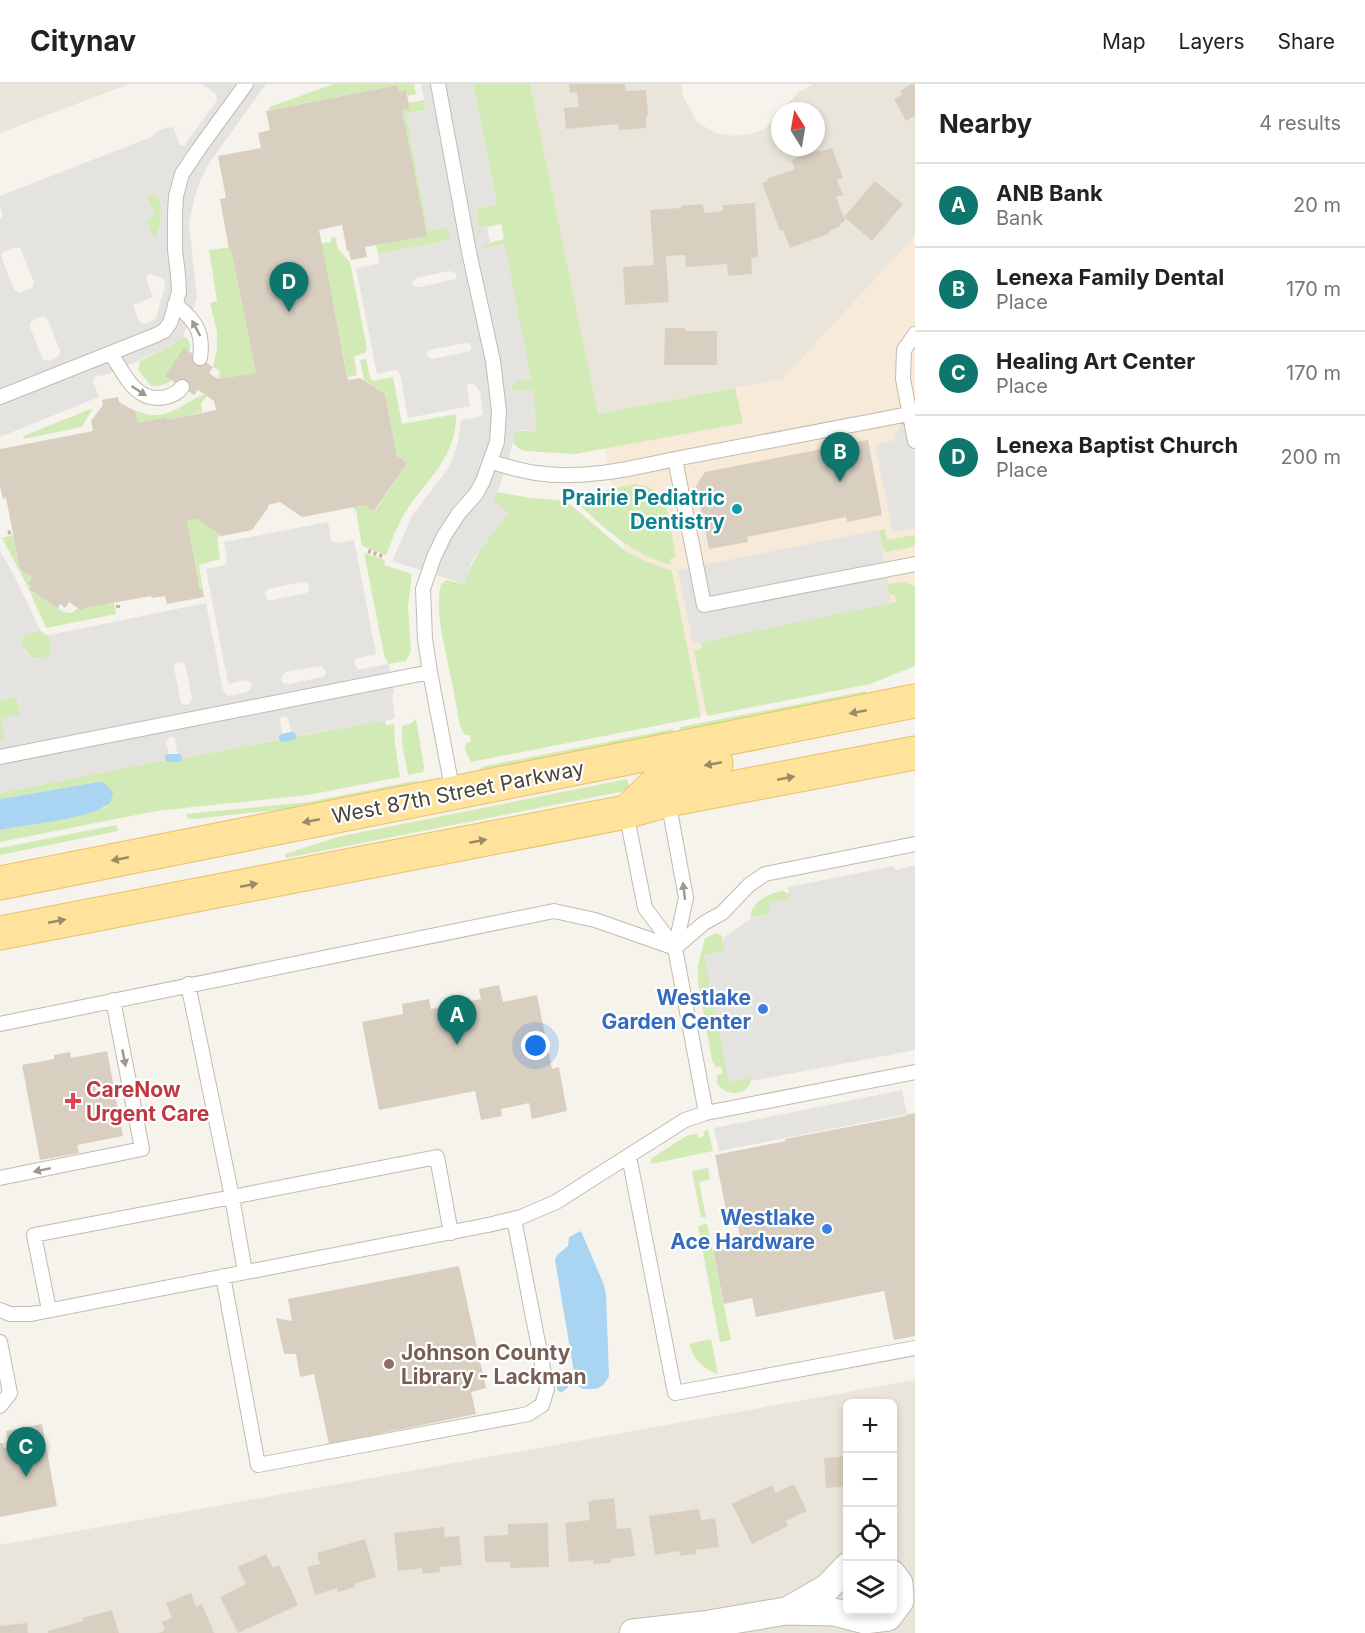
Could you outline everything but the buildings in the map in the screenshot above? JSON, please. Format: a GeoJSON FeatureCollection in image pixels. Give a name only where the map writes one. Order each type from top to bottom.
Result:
{"type":"FeatureCollection","features":[{"type":"Feature","properties":{"kind":"main road","name":"West 87th Street Parkway"},"geometry":{"type":"LineString","coordinates":[[0,883],[915,701]]}},
{"type":"Feature","properties":{"kind":"main road"},"geometry":{"type":"LineString","coordinates":[[626,812],[658,782],[675,771],[915,724]]}},
{"type":"Feature","properties":{"kind":"main road"},"geometry":{"type":"LineString","coordinates":[[0,933],[626,812],[668,800],[915,753]]}},
{"type":"Feature","properties":{"kind":"street"},"geometry":{"type":"LineString","coordinates":[[786,1611],[827,1588],[843,1571]]}},
{"type":"Feature","properties":{"kind":"street"},"geometry":{"type":"LineString","coordinates":[[897,1580],[900,1601],[897,1605]]}},
{"type":"Feature","properties":{"kind":"street"},"geometry":{"type":"LineString","coordinates":[[633,1633],[703,1625],[786,1611],[843,1614]]}},
{"type":"Feature","properties":{"kind":"street"},"geometry":{"type":"LineString","coordinates":[[846,1615],[865,1620],[890,1615]]}},
{"type":"Feature","properties":{"kind":"lane"},"geometry":{"type":"LineString","coordinates":[[0,396],[164,331],[170,323],[179,292],[174,213],[182,174],[246,84]]}},
{"type":"Feature","properties":{"kind":"lane"},"geometry":{"type":"LineString","coordinates":[[438,84],[469,252],[493,361],[499,411],[497,442],[491,462],[476,494],[459,513],[444,536],[426,575],[423,589],[425,639],[453,793]]}},
{"type":"Feature","properties":{"kind":"lane"},"geometry":{"type":"LineString","coordinates":[[176,304],[196,324],[201,338],[200,358]]}},
{"type":"Feature","properties":{"kind":"lane"},"geometry":{"type":"LineString","coordinates":[[915,334],[904,350],[903,379],[915,441]]}},
{"type":"Feature","properties":{"kind":"lane"},"geometry":{"type":"LineString","coordinates":[[111,353],[131,386],[140,394],[161,398],[171,396],[182,387]]}},
{"type":"Feature","properties":{"kind":"lane"},"geometry":{"type":"LineString","coordinates":[[491,462],[536,473],[567,476],[597,474],[909,414]]}},
{"type":"Feature","properties":{"kind":"lane"},"geometry":{"type":"LineString","coordinates":[[675,459],[704,605],[915,564]]}},
{"type":"Feature","properties":{"kind":"lane"},"geometry":{"type":"LineString","coordinates":[[0,757],[430,672]]}},
{"type":"Feature","properties":{"kind":"lane"},"geometry":{"type":"LineString","coordinates":[[668,800],[686,898],[675,948],[706,1113]]}},
{"type":"Feature","properties":{"kind":"lane"},"geometry":{"type":"LineString","coordinates":[[626,812],[645,908],[675,948]]}},
{"type":"Feature","properties":{"kind":"lane"},"geometry":{"type":"LineString","coordinates":[[675,948],[704,923],[722,913],[748,885],[765,874],[915,844]]}},
{"type":"Feature","properties":{"kind":"lane"},"geometry":{"type":"LineString","coordinates":[[0,1024],[554,911],[595,920],[675,948]]}},
{"type":"Feature","properties":{"kind":"lane"},"geometry":{"type":"LineString","coordinates":[[188,984],[245,1272]]}},
{"type":"Feature","properties":{"kind":"lane"},"geometry":{"type":"LineString","coordinates":[[0,1178],[142,1149],[113,1000]]}},
{"type":"Feature","properties":{"kind":"lane"},"geometry":{"type":"LineString","coordinates":[[0,1310],[10,1314],[31,1314],[514,1219],[556,1202],[685,1120],[706,1113],[915,1072]]}},
{"type":"Feature","properties":{"kind":"lane"},"geometry":{"type":"LineString","coordinates":[[629,1156],[675,1393],[915,1348]]}},
{"type":"Feature","properties":{"kind":"lane"},"geometry":{"type":"LineString","coordinates":[[49,1310],[34,1235],[437,1157],[451,1233]]}},
{"type":"Feature","properties":{"kind":"lane"},"geometry":{"type":"LineString","coordinates":[[223,1276],[258,1465],[528,1414],[542,1405],[547,1389],[514,1219]]}},
{"type":"Feature","properties":{"kind":"lane"},"geometry":{"type":"LineString","coordinates":[[0,1342],[10,1394],[0,1407]]}},
{"type":"Feature","properties":{"kind":"path"},"geometry":{"type":"LineString","coordinates":[[368,551],[386,557]]}},
{"type":"Feature","properties":{"kind":"shaded area"},"geometry":{"type":"Polygon","coordinates":[[[0,84],[129,84],[0,133],[0,84]]]}},
{"type":"Feature","properties":{"kind":"shaded area"},"geometry":{"type":"Polygon","coordinates":[[[202,84],[266,84],[210,162],[194,199],[189,224],[197,298],[183,337],[172,346],[103,376],[94,377],[93,382],[99,397],[0,437],[0,220],[3,216],[0,196],[151,137],[166,128],[173,127],[180,145],[184,146],[217,100],[216,94],[202,84]],[[148,195],[147,198],[155,215],[145,220],[156,238],[160,229],[161,206],[156,195],[148,195]],[[15,247],[2,253],[2,259],[14,290],[19,293],[32,288],[34,282],[20,248],[15,247]],[[149,274],[146,279],[153,297],[133,305],[139,321],[144,324],[156,318],[165,286],[161,277],[149,274]],[[40,317],[32,321],[30,327],[43,360],[50,361],[59,356],[60,351],[48,320],[40,317]]]}},
{"type":"Feature","properties":{"kind":"shaded area"},"geometry":{"type":"Polygon","coordinates":[[[421,84],[473,84],[497,204],[476,209],[478,225],[487,227],[490,242],[483,245],[483,248],[505,244],[531,379],[514,382],[511,389],[514,392],[533,389],[536,431],[517,430],[514,433],[499,489],[493,498],[509,513],[476,555],[464,584],[392,561],[412,516],[452,461],[461,420],[483,414],[480,392],[474,384],[469,383],[467,387],[470,406],[408,418],[398,371],[377,374],[356,268],[379,263],[378,254],[446,241],[451,234],[447,227],[428,230],[406,114],[423,111],[426,108],[421,84]],[[449,271],[416,278],[412,283],[414,287],[420,287],[456,279],[456,273],[449,271]],[[466,343],[429,350],[428,357],[432,359],[467,352],[471,350],[471,346],[466,343]]]}},
{"type":"Feature","properties":{"kind":"shaded area"},"geometry":{"type":"Polygon","coordinates":[[[530,84],[681,84],[684,98],[697,122],[715,133],[735,136],[750,134],[765,129],[771,122],[771,156],[825,156],[825,102],[790,102],[799,92],[813,84],[915,84],[915,236],[783,379],[598,414],[530,84]]]}},
{"type":"Feature","properties":{"kind":"shaded area"},"geometry":{"type":"Polygon","coordinates":[[[915,236],[915,659],[853,685],[658,722],[598,414],[783,379],[915,236]]]}},
{"type":"Feature","properties":{"kind":"shaded area"},"geometry":{"type":"Polygon","coordinates":[[[915,397],[915,528],[893,532],[875,445],[895,440],[915,397]]]}},
{"type":"Feature","properties":{"kind":"shaded area"},"geometry":{"type":"Polygon","coordinates":[[[328,522],[333,542],[354,540],[376,654],[357,658],[354,662],[358,669],[389,664],[394,693],[392,695],[394,719],[292,737],[288,718],[284,716],[280,718],[283,739],[178,759],[175,740],[170,737],[166,741],[170,759],[0,793],[0,741],[4,736],[1,718],[21,714],[17,698],[0,701],[0,551],[40,630],[21,639],[30,657],[36,659],[51,655],[49,635],[206,603],[223,690],[228,696],[247,692],[252,685],[246,680],[228,684],[206,569],[226,565],[224,542],[328,522]],[[302,582],[268,589],[265,593],[266,597],[272,600],[306,593],[309,586],[302,582]],[[179,662],[174,664],[181,703],[189,704],[192,698],[185,664],[179,662]],[[321,666],[286,672],[281,679],[283,683],[289,684],[322,677],[326,671],[321,666]]]}},
{"type":"Feature","properties":{"kind":"shaded area"},"geometry":{"type":"Polygon","coordinates":[[[879,530],[887,590],[891,603],[693,644],[678,570],[879,530]]]}},
{"type":"Feature","properties":{"kind":"shaded area"},"geometry":{"type":"Polygon","coordinates":[[[915,865],[915,1050],[751,1081],[749,1078],[729,1082],[704,955],[725,951],[723,938],[753,917],[771,914],[769,902],[789,899],[788,887],[894,866],[896,870],[915,865]]]}},
{"type":"Feature","properties":{"kind":"shaded area"},"geometry":{"type":"Polygon","coordinates":[[[902,1090],[907,1114],[719,1151],[714,1128],[902,1090]]]}},
{"type":"Feature","properties":{"kind":"shaded area"},"geometry":{"type":"Polygon","coordinates":[[[915,1380],[915,1633],[0,1633],[0,1545],[915,1380]]]}},
{"type":"Feature","properties":{"kind":"green space"},"geometry":{"type":"Polygon","coordinates":[[[334,84],[414,84],[416,94],[408,96],[406,90],[399,92],[397,85],[269,110],[269,107],[334,84]]]}},
{"type":"Feature","properties":{"kind":"green space"},"geometry":{"type":"Polygon","coordinates":[[[473,84],[530,84],[598,414],[735,388],[743,423],[575,454],[525,451],[514,444],[515,431],[536,431],[533,390],[514,392],[511,388],[516,381],[531,379],[504,244],[482,247],[484,244],[504,239],[501,224],[487,227],[478,225],[476,209],[497,204],[473,84]]]}},
{"type":"Feature","properties":{"kind":"green space"},"geometry":{"type":"Polygon","coordinates":[[[424,100],[425,110],[406,114],[428,230],[447,227],[451,234],[446,241],[378,254],[376,245],[426,235],[402,110],[410,109],[409,103],[424,100]]]}},
{"type":"Feature","properties":{"kind":"green space"},"geometry":{"type":"Polygon","coordinates":[[[153,194],[159,198],[161,208],[161,223],[156,238],[145,220],[155,215],[147,198],[148,195],[153,194]]]}},
{"type":"Feature","properties":{"kind":"green space"},"geometry":{"type":"Polygon","coordinates":[[[335,237],[338,249],[350,262],[367,349],[365,353],[354,356],[357,375],[348,377],[321,243],[331,242],[331,238],[335,237]]]}},
{"type":"Feature","properties":{"kind":"green space"},"geometry":{"type":"Polygon","coordinates":[[[231,247],[256,373],[218,379],[220,371],[213,367],[217,349],[217,332],[210,303],[217,301],[209,250],[231,247]]]}},
{"type":"Feature","properties":{"kind":"green space"},"geometry":{"type":"Polygon","coordinates":[[[185,337],[190,349],[179,370],[169,382],[151,386],[138,370],[140,361],[172,346],[180,338],[185,337]]]}},
{"type":"Feature","properties":{"kind":"green space"},"geometry":{"type":"Polygon","coordinates":[[[366,359],[370,378],[373,381],[393,377],[402,424],[456,414],[455,429],[447,454],[405,513],[386,555],[362,546],[354,507],[365,505],[375,511],[407,463],[397,456],[385,394],[364,380],[360,360],[366,359]]]}},
{"type":"Feature","properties":{"kind":"green space"},"geometry":{"type":"Polygon","coordinates":[[[205,394],[207,396],[201,403],[202,412],[167,420],[166,417],[138,423],[133,410],[151,415],[166,414],[205,394]]]}},
{"type":"Feature","properties":{"kind":"green space"},"geometry":{"type":"Polygon","coordinates":[[[93,408],[82,427],[24,439],[23,436],[93,408]]]}},
{"type":"Feature","properties":{"kind":"green space"},"geometry":{"type":"Polygon","coordinates":[[[635,484],[649,487],[662,497],[667,510],[676,557],[670,559],[671,565],[643,554],[618,539],[574,500],[574,494],[588,494],[635,484]]]}},
{"type":"Feature","properties":{"kind":"green space"},"geometry":{"type":"Polygon","coordinates":[[[496,492],[566,501],[624,550],[672,571],[701,717],[471,762],[465,749],[466,743],[471,742],[470,735],[465,735],[460,726],[442,635],[439,594],[441,584],[446,580],[464,584],[477,555],[508,513],[495,502],[493,498],[496,492]]]}},
{"type":"Feature","properties":{"kind":"green space"},"geometry":{"type":"Polygon","coordinates":[[[197,519],[222,536],[217,537],[220,559],[199,565],[204,597],[202,597],[187,521],[197,519]]]}},
{"type":"Feature","properties":{"kind":"green space"},"geometry":{"type":"Polygon","coordinates":[[[885,529],[887,540],[915,535],[915,544],[911,547],[886,552],[883,549],[879,530],[885,529]]]}},
{"type":"Feature","properties":{"kind":"green space"},"geometry":{"type":"Polygon","coordinates":[[[13,535],[20,568],[32,577],[28,582],[32,586],[30,590],[64,612],[72,613],[78,608],[114,603],[116,614],[46,628],[27,585],[2,538],[13,535]]]}},
{"type":"Feature","properties":{"kind":"green space"},"geometry":{"type":"Polygon","coordinates":[[[364,553],[385,560],[384,565],[412,574],[408,606],[411,650],[406,661],[388,664],[384,655],[364,553]]]}},
{"type":"Feature","properties":{"kind":"green space"},"geometry":{"type":"Polygon","coordinates":[[[903,582],[915,586],[915,666],[870,684],[707,716],[694,650],[702,648],[701,643],[896,602],[895,595],[890,595],[888,584],[903,582]]]}},
{"type":"Feature","properties":{"kind":"green space"},"geometry":{"type":"Polygon","coordinates":[[[40,630],[45,635],[49,635],[52,654],[36,659],[25,650],[21,639],[40,630]]]}},
{"type":"Feature","properties":{"kind":"green space"},"geometry":{"type":"Polygon","coordinates":[[[866,691],[867,695],[681,731],[680,727],[866,691]]]}},
{"type":"Feature","properties":{"kind":"green space"},"geometry":{"type":"Polygon","coordinates":[[[17,698],[21,715],[0,741],[0,701],[17,698]]]}},
{"type":"Feature","properties":{"kind":"green space"},"geometry":{"type":"Polygon","coordinates":[[[416,719],[424,767],[423,772],[408,775],[402,743],[402,726],[416,719]]]}},
{"type":"Feature","properties":{"kind":"green space"},"geometry":{"type":"Polygon","coordinates":[[[385,720],[386,725],[394,724],[400,777],[308,795],[156,811],[0,842],[0,830],[82,815],[107,807],[98,782],[0,799],[0,793],[385,720]]]}},
{"type":"Feature","properties":{"kind":"green space"},"geometry":{"type":"Polygon","coordinates":[[[673,729],[674,733],[488,771],[479,769],[485,766],[673,729]]]}},
{"type":"Feature","properties":{"kind":"green space"},"geometry":{"type":"Polygon","coordinates":[[[627,779],[630,790],[286,858],[285,854],[337,837],[627,779]]]}},
{"type":"Feature","properties":{"kind":"green space"},"geometry":{"type":"Polygon","coordinates":[[[419,780],[415,784],[307,807],[193,819],[187,818],[186,814],[309,802],[419,780]]]}},
{"type":"Feature","properties":{"kind":"green space"},"geometry":{"type":"Polygon","coordinates":[[[116,825],[118,831],[0,855],[0,848],[116,825]]]}},
{"type":"Feature","properties":{"kind":"green space"},"geometry":{"type":"Polygon","coordinates":[[[782,891],[790,894],[789,899],[771,914],[751,917],[753,907],[757,903],[766,896],[782,891]]]}},
{"type":"Feature","properties":{"kind":"green space"},"geometry":{"type":"Polygon","coordinates":[[[717,933],[722,936],[725,951],[704,956],[751,1081],[745,1090],[735,1093],[725,1090],[717,1083],[717,1075],[722,1074],[721,1067],[716,1067],[712,1060],[698,982],[698,966],[705,938],[717,933]]]}},
{"type":"Feature","properties":{"kind":"green space"},"geometry":{"type":"Polygon","coordinates":[[[708,1129],[713,1151],[651,1164],[652,1158],[683,1138],[697,1134],[698,1138],[704,1136],[704,1132],[708,1129]]]}},
{"type":"Feature","properties":{"kind":"green space"},"geometry":{"type":"Polygon","coordinates":[[[708,1168],[710,1179],[699,1182],[706,1217],[701,1218],[692,1171],[708,1168]]]}},
{"type":"Feature","properties":{"kind":"green space"},"geometry":{"type":"Polygon","coordinates":[[[707,1224],[731,1340],[720,1342],[698,1226],[707,1224]]]}},
{"type":"Feature","properties":{"kind":"green space"},"geometry":{"type":"Polygon","coordinates":[[[711,1339],[718,1374],[700,1363],[693,1354],[690,1344],[711,1339]]]}},
{"type":"Feature","properties":{"kind":"water"},"geometry":{"type":"Polygon","coordinates":[[[98,782],[105,783],[113,793],[110,803],[101,809],[74,817],[0,830],[0,799],[98,782]]]}},
{"type":"Feature","properties":{"kind":"water"},"geometry":{"type":"Polygon","coordinates":[[[581,1231],[606,1295],[609,1376],[604,1384],[592,1389],[582,1389],[576,1384],[555,1260],[557,1255],[568,1246],[569,1237],[581,1231]]]}},
{"type":"Feature","properties":{"kind":"waterway"},"geometry":{"type":"LineString","coordinates":[[283,738],[292,736]]}},
{"type":"Feature","properties":{"kind":"waterway"},"geometry":{"type":"LineString","coordinates":[[169,758],[178,758]]}},
{"type":"Feature","properties":{"kind":"waterway"},"geometry":{"type":"LineString","coordinates":[[561,1388],[575,1376]]}},
{"type":"Feature","properties":{"kind":"place","name":"Lenexa Baptist Church"},"geometry":{"type":"Point","coordinates":[289,312]}},
{"type":"Feature","properties":{"kind":"place","name":"Lenexa Family Dental"},"geometry":{"type":"Point","coordinates":[840,482]}},
{"type":"Feature","properties":{"kind":"place","name":"Prairie Pediatric Dentistry"},"geometry":{"type":"Point","coordinates":[737,509]}},
{"type":"Feature","properties":{"kind":"place","name":"Westlake Garden Center"},"geometry":{"type":"Point","coordinates":[763,1009]}},
{"type":"Feature","properties":{"kind":"place","name":"ANB Bank"},"geometry":{"type":"Point","coordinates":[457,1045]}},
{"type":"Feature","properties":{"kind":"place","name":"CareNow Urgent Care"},"geometry":{"type":"Point","coordinates":[73,1101]}},
{"type":"Feature","properties":{"kind":"place","name":"Westlake Ace Hardware"},"geometry":{"type":"Point","coordinates":[827,1229]}},
{"type":"Feature","properties":{"kind":"place","name":"Johnson County Library - Lackman"},"geometry":{"type":"Point","coordinates":[389,1364]}},
{"type":"Feature","properties":{"kind":"place","name":"Healing Art Center"},"geometry":{"type":"Point","coordinates":[26,1477]}}]}
